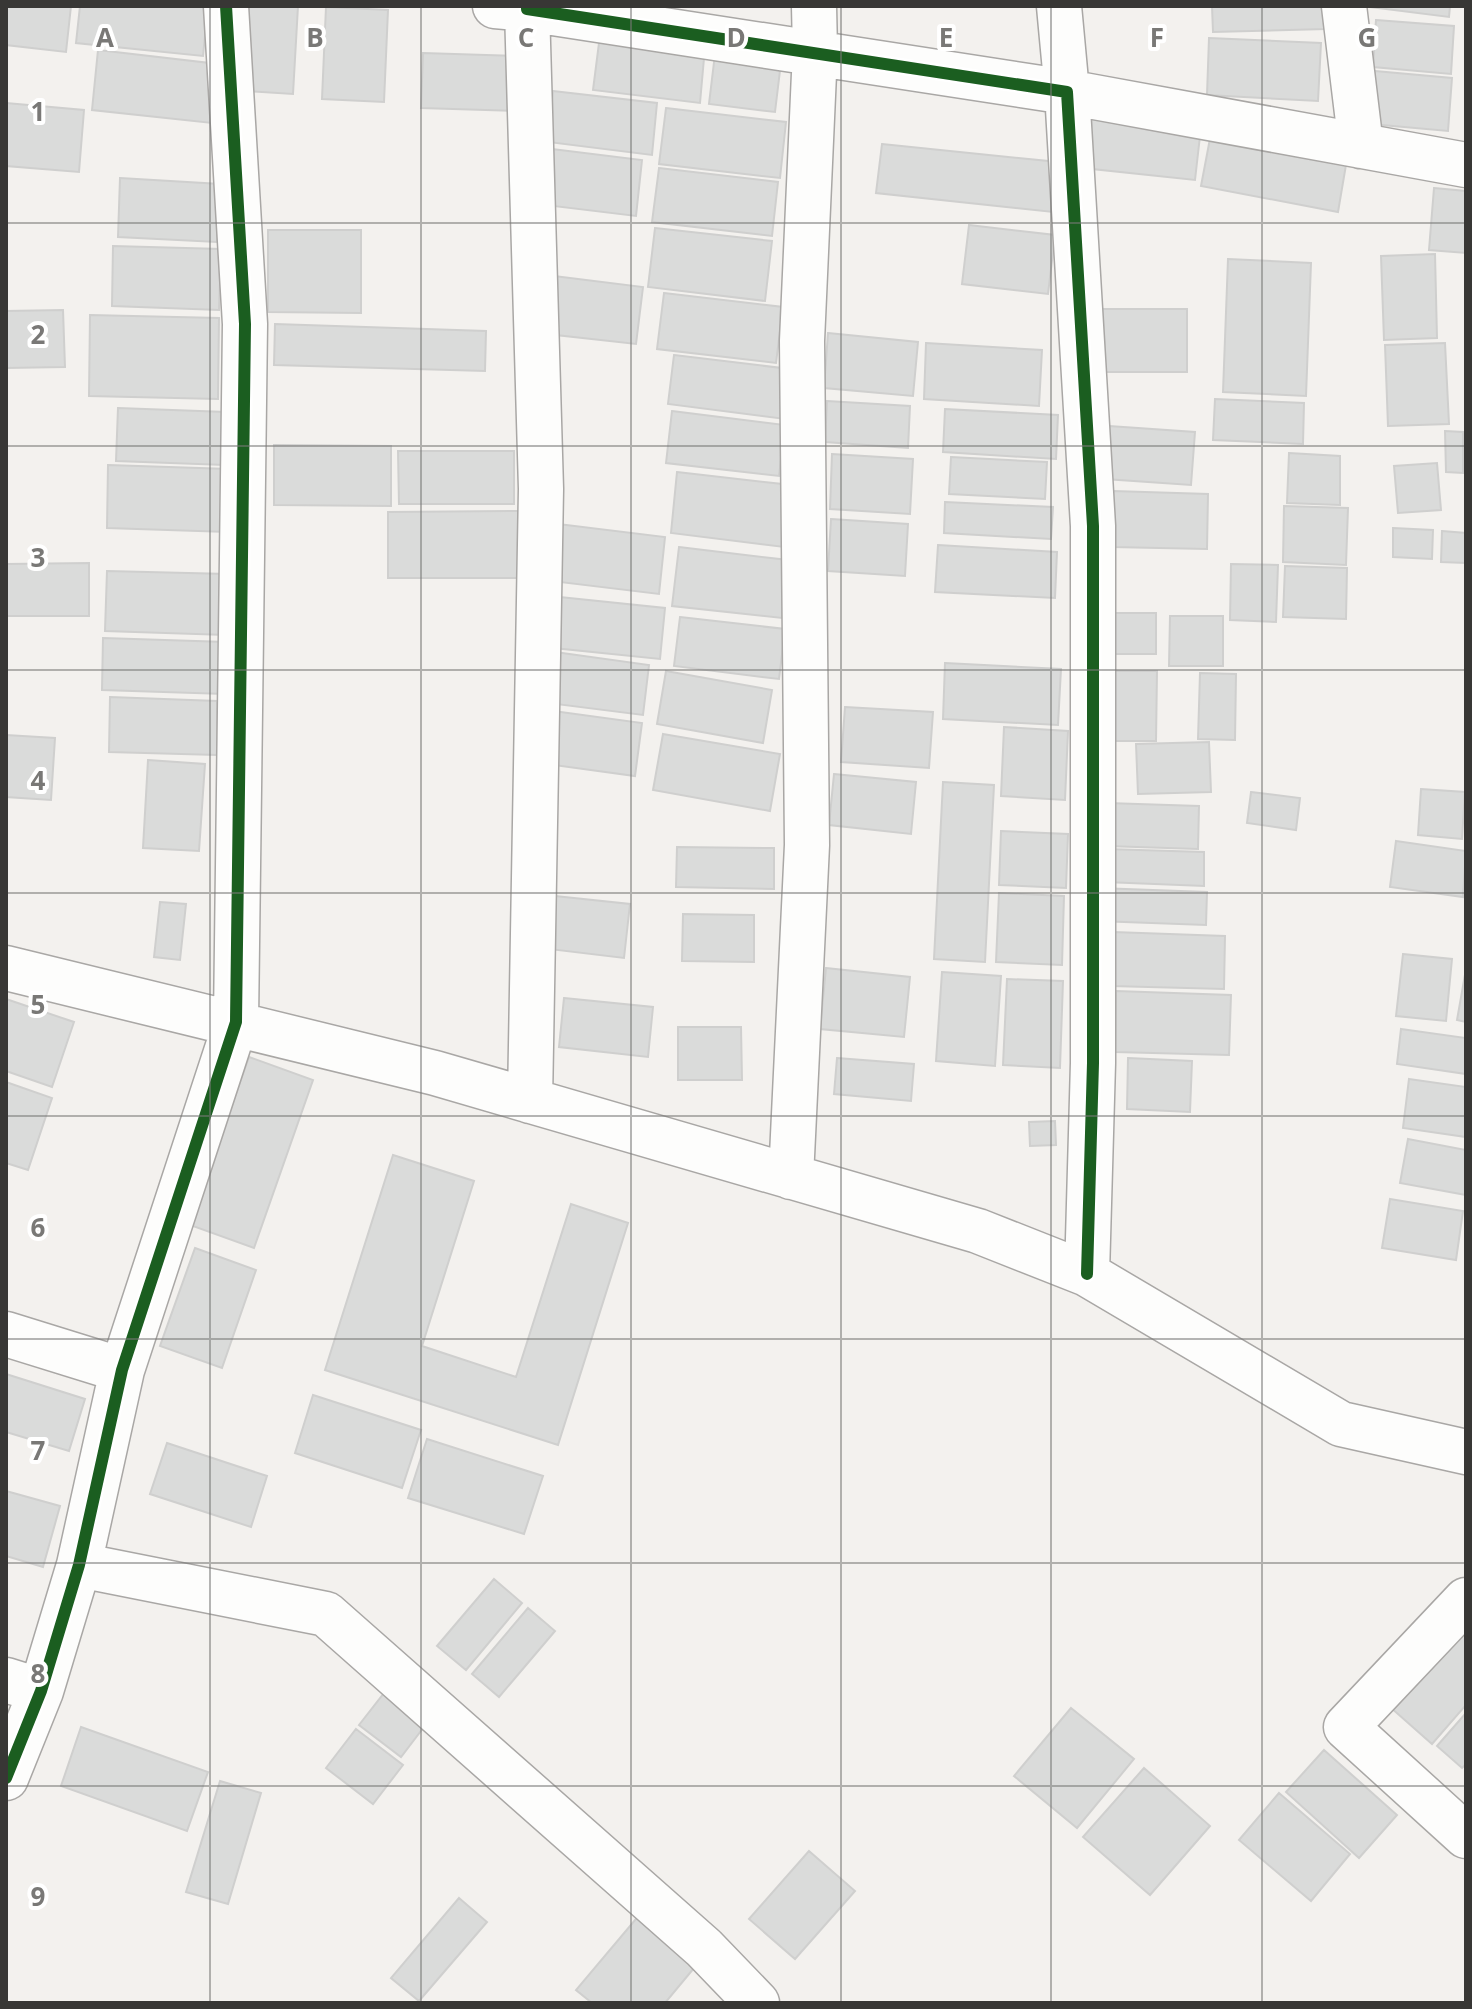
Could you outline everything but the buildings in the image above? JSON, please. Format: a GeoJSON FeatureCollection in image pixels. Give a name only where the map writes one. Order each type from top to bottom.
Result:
{"type":"FeatureCollection","features":[{"type":"Feature","properties":{"kind":"street"},"geometry":{"type":"LineString","coordinates":[[6,1778],[18,1695],[79,1565],[122,1370],[236,1022],[245,324],[226,6]]}},
{"type":"Feature","properties":{"kind":"street"},"geometry":{"type":"LineString","coordinates":[[791,1177],[807,845],[802,341],[815,51],[814,6]]}},
{"type":"Feature","properties":{"kind":"street"},"geometry":{"type":"LineString","coordinates":[[1059,6],[1093,526],[1093,1063],[1087,1274]]}},
{"type":"Feature","properties":{"kind":"street"},"geometry":{"type":"LineString","coordinates":[[1344,6],[1361,146]]}},
{"type":"Feature","properties":{"kind":"street"},"geometry":{"type":"LineString","coordinates":[[530,1101],[541,489],[517,7],[1067,92],[1466,165]]}},
{"type":"Feature","properties":{"kind":"street"},"geometry":{"type":"LineString","coordinates":[[6,968],[435,1073],[978,1231],[1087,1274],[1341,1424],[1466,1452]]}},
{"type":"Feature","properties":{"kind":"street"},"geometry":{"type":"LineString","coordinates":[[6,1334],[122,1370]]}},
{"type":"Feature","properties":{"kind":"street"},"geometry":{"type":"LineString","coordinates":[[79,1565],[326,1614],[704,1948],[757,2003]]}},
{"type":"Feature","properties":{"kind":"street"},"geometry":{"type":"LineString","coordinates":[[1466,1600],[1346,1727],[1466,1836]]}},
{"type":"Feature","properties":{"kind":"cycle path"},"geometry":{"type":"LineString","coordinates":[[6,1778],[41,1691],[79,1565],[122,1370],[236,1022],[245,324],[226,6]]}},
{"type":"Feature","properties":{"kind":"cycle path"},"geometry":{"type":"LineString","coordinates":[[527,6],[527,9],[1067,92],[1093,526],[1093,1063],[1087,1274]]}}]}
